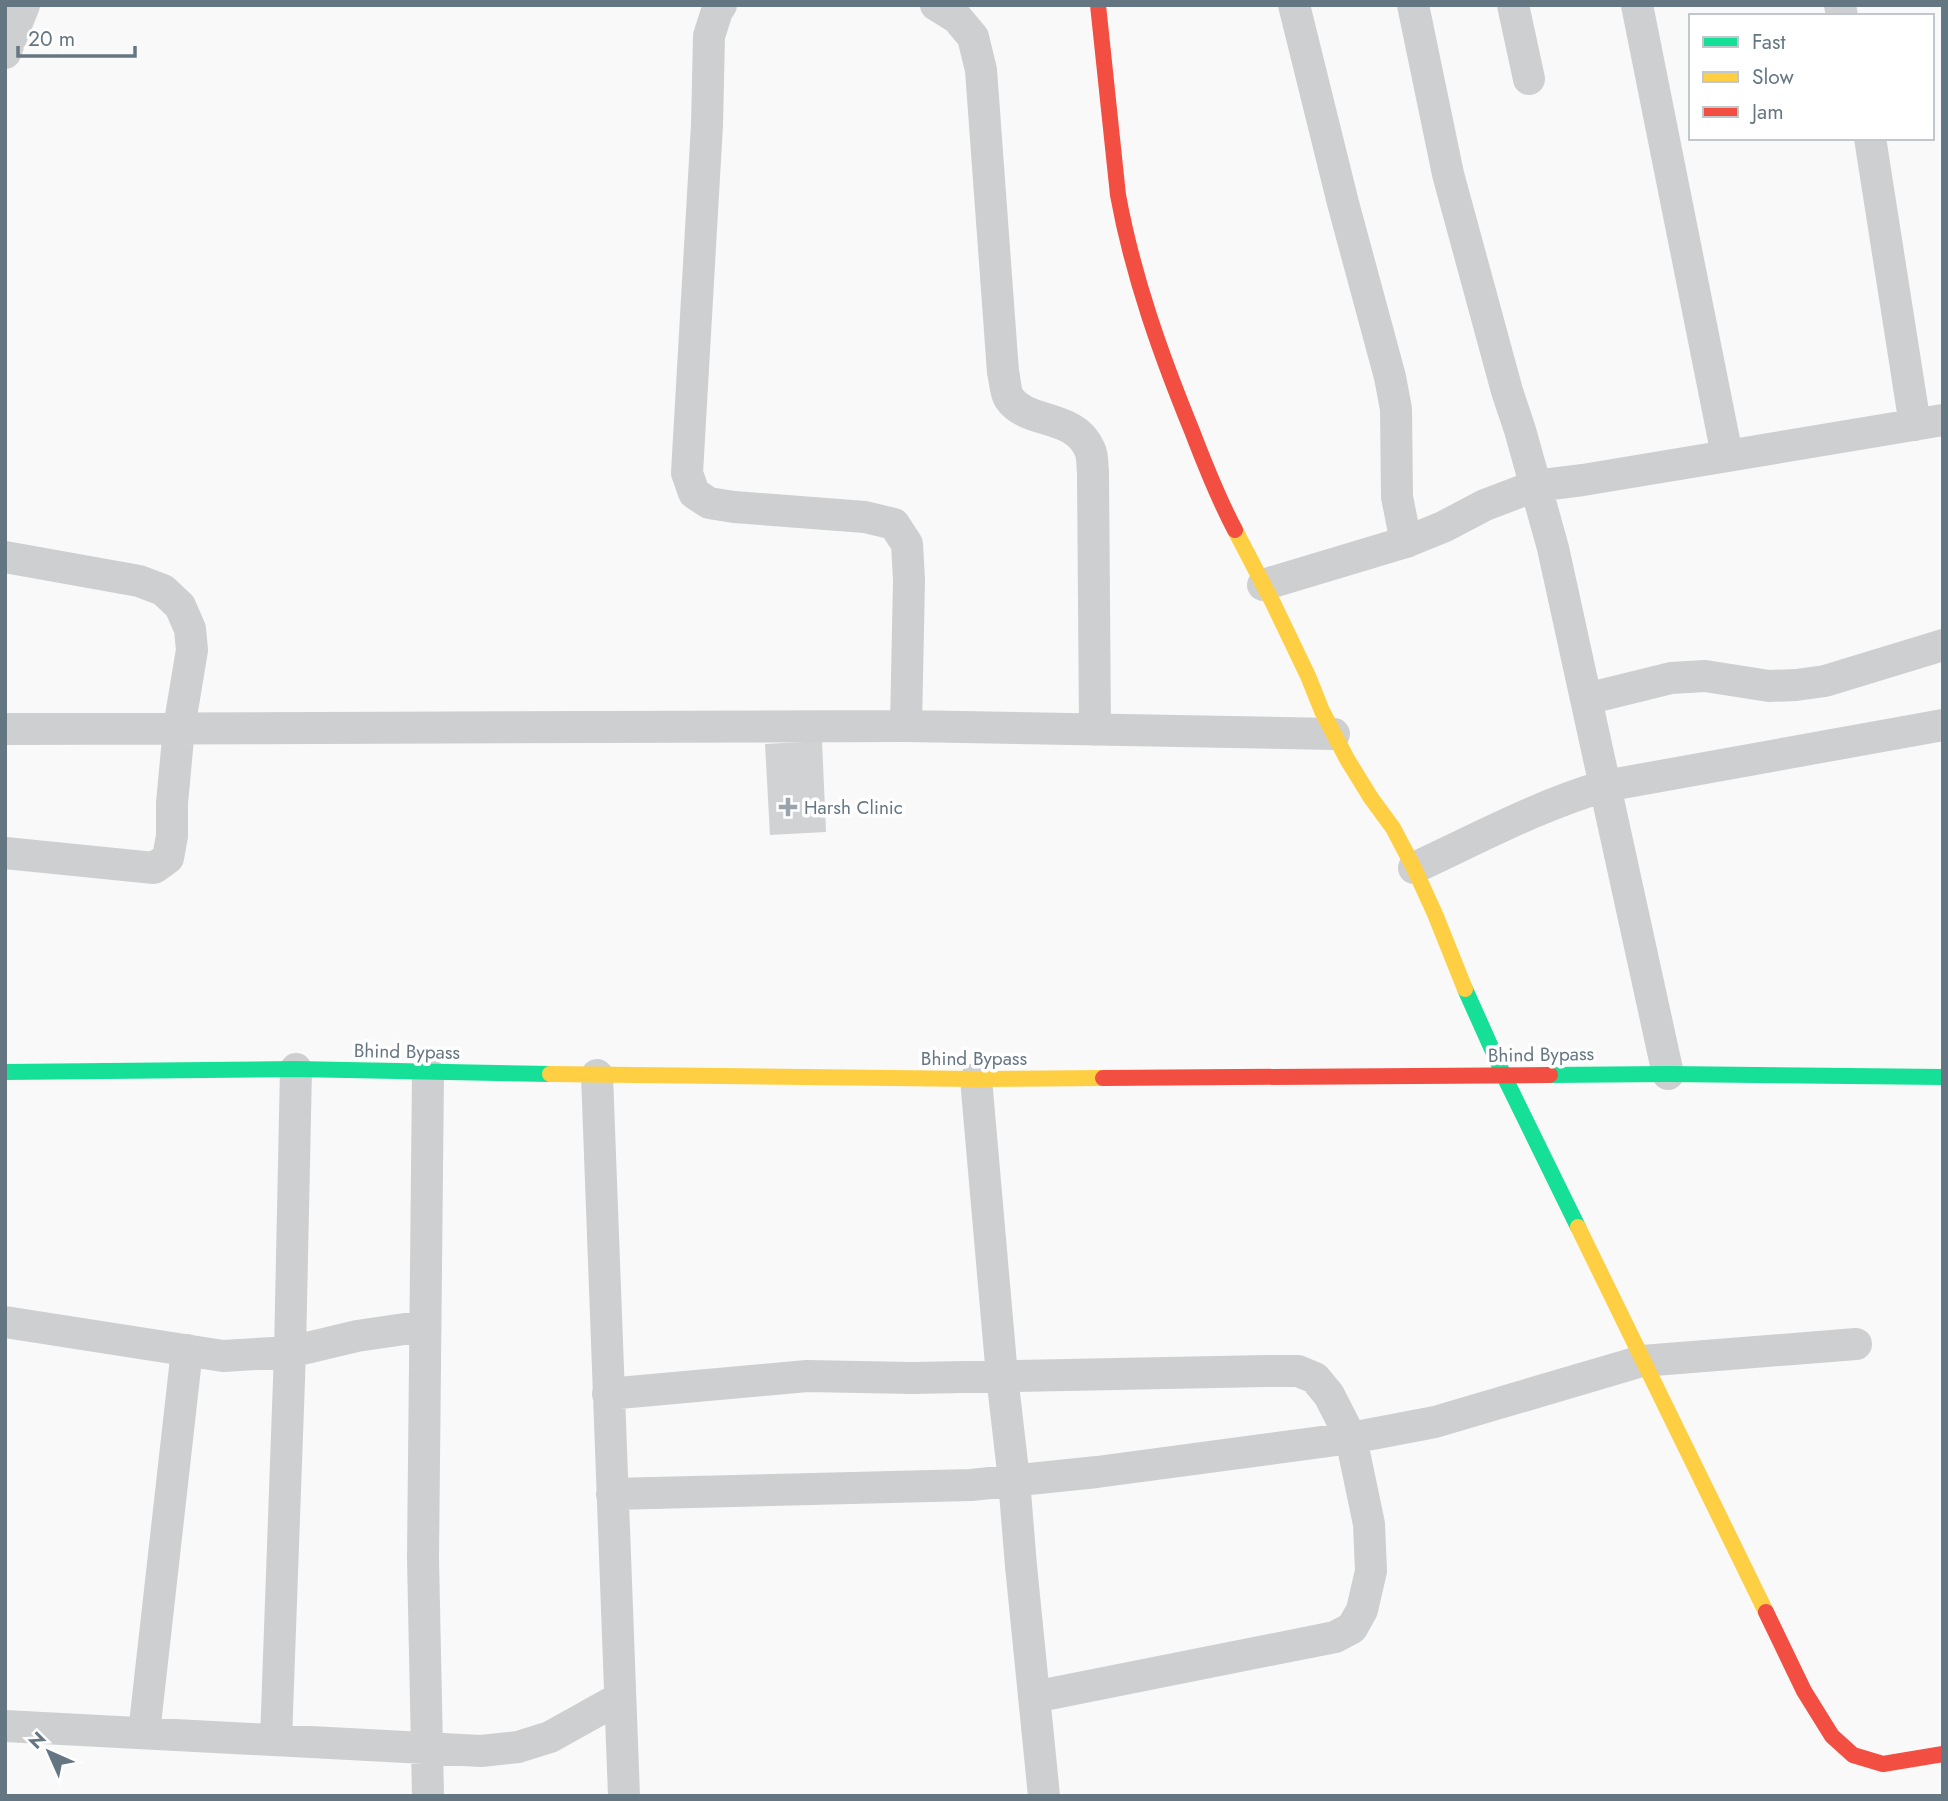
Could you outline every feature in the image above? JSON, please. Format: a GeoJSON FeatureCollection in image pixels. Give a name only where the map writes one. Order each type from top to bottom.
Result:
{"type":"FeatureCollection","features":[{"type":"Feature","properties":{"kind":"street"},"geometry":{"type":"LineString","coordinates":[[5,53],[24,5]]}},
{"type":"Feature","properties":{"kind":"street"},"geometry":{"type":"LineString","coordinates":[[721,5],[709,36],[708,125],[687,473],[694,493],[709,503],[734,508],[865,517],[894,524],[906,544],[909,580],[906,726]]}},
{"type":"Feature","properties":{"kind":"street"},"geometry":{"type":"LineString","coordinates":[[936,5],[957,18],[973,37],[981,71],[1003,372],[1008,397],[1022,411],[1063,424],[1082,438],[1091,452],[1096,730]]}},
{"type":"Feature","properties":{"kind":"street"},"geometry":{"type":"LineString","coordinates":[[1098,5],[1123,223],[1142,298],[1177,395],[1223,508],[1263,584],[1347,759],[1393,828],[1415,867],[1453,963],[1504,1076],[1804,1691],[1832,1736],[1853,1755],[1883,1765],[1943,1754]]}},
{"type":"Feature","properties":{"kind":"street"},"geometry":{"type":"LineString","coordinates":[[1294,5],[1346,216],[1390,377],[1396,409],[1397,497],[1406,542]]}},
{"type":"Feature","properties":{"kind":"street"},"geometry":{"type":"LineString","coordinates":[[1413,5],[1448,174],[1553,548],[1668,1074]]}},
{"type":"Feature","properties":{"kind":"street"},"geometry":{"type":"LineString","coordinates":[[1513,5],[1529,79]]}},
{"type":"Feature","properties":{"kind":"street"},"geometry":{"type":"LineString","coordinates":[[1637,5],[1727,456]]}},
{"type":"Feature","properties":{"kind":"street"},"geometry":{"type":"LineString","coordinates":[[1263,584],[1406,542],[1443,527],[1485,505],[1535,486],[1929,423],[1870,140]]}},
{"type":"Feature","properties":{"kind":"street"},"geometry":{"type":"LineString","coordinates":[[5,557],[139,581],[163,590],[180,606],[190,629],[192,650],[179,728],[172,803],[172,836],[167,858],[155,868],[5,853]]}},
{"type":"Feature","properties":{"kind":"street"},"geometry":{"type":"LineString","coordinates":[[1586,699],[1671,678],[1705,676],[1769,686],[1825,681],[1943,645]]}},
{"type":"Feature","properties":{"kind":"street"},"geometry":{"type":"LineString","coordinates":[[1415,867],[1547,806],[1605,786],[1943,725]]}},
{"type":"Feature","properties":{"kind":"street"},"geometry":{"type":"LineString","coordinates":[[5,729],[906,726],[1334,734]]}},
{"type":"Feature","properties":{"kind":"street"},"geometry":{"type":"LineString","coordinates":[[276,1740],[290,1352],[296,1069]]}},
{"type":"Feature","properties":{"kind":"street","name":"Bhind Bypass"},"geometry":{"type":"LineString","coordinates":[[5,1072],[296,1069],[976,1079],[1668,1074],[1943,1077]]}},
{"type":"Feature","properties":{"kind":"street"},"geometry":{"type":"LineString","coordinates":[[428,1073],[423,1559],[428,1796]]}},
{"type":"Feature","properties":{"kind":"street"},"geometry":{"type":"LineString","coordinates":[[597,1075],[624,1796]]}},
{"type":"Feature","properties":{"kind":"street"},"geometry":{"type":"LineString","coordinates":[[976,1079],[1002,1376],[1044,1796]]}},
{"type":"Feature","properties":{"kind":"street"},"geometry":{"type":"LineString","coordinates":[[7,1329],[223,1356],[290,1352],[357,1336],[425,1326]]}},
{"type":"Feature","properties":{"kind":"street"},"geometry":{"type":"LineString","coordinates":[[612,1494],[971,1485],[1097,1472],[1351,1438],[1435,1422],[1642,1361],[1856,1344]]}},
{"type":"Feature","properties":{"kind":"street"},"geometry":{"type":"LineString","coordinates":[[144,1733],[187,1350]]}},
{"type":"Feature","properties":{"kind":"street"},"geometry":{"type":"LineString","coordinates":[[608,1394],[807,1377],[912,1378],[1298,1371],[1315,1378],[1329,1395],[1351,1438],[1369,1524],[1371,1571],[1362,1610],[1352,1628],[1335,1637],[1034,1697]]}},
{"type":"Feature","properties":{"kind":"street"},"geometry":{"type":"LineString","coordinates":[[5,1726],[481,1751],[519,1747],[550,1737],[620,1698]]}},
{"type":"Feature","properties":{"kind":"building"},"geometry":{"type":"Polygon","coordinates":[[[822,741],[826,832],[770,835],[765,744],[822,741]]]}},
{"type":"Feature","properties":{"kind":"traffic: fast"},"geometry":{"type":"LineString","coordinates":[[1465,989],[1578,1227]]}},
{"type":"Feature","properties":{"kind":"traffic: fast"},"geometry":{"type":"LineString","coordinates":[[5,1072],[296,1069],[550,1074]]}},
{"type":"Feature","properties":{"kind":"traffic: fast"},"geometry":{"type":"LineString","coordinates":[[1550,1075],[1943,1077]]}},
{"type":"Feature","properties":{"kind":"traffic: slow"},"geometry":{"type":"LineString","coordinates":[[1235,530],[1347,759],[1393,828],[1414,868],[1465,989]]}},
{"type":"Feature","properties":{"kind":"traffic: slow"},"geometry":{"type":"LineString","coordinates":[[550,1074],[1103,1078]]}},
{"type":"Feature","properties":{"kind":"traffic: slow"},"geometry":{"type":"LineString","coordinates":[[1578,1227],[1766,1612]]}},
{"type":"Feature","properties":{"kind":"traffic: jam"},"geometry":{"type":"LineString","coordinates":[[1098,5],[1118,195],[1124,226],[1169,374],[1235,530]]}},
{"type":"Feature","properties":{"kind":"traffic: jam"},"geometry":{"type":"LineString","coordinates":[[1103,1078],[1550,1075]]}},
{"type":"Feature","properties":{"kind":"traffic: jam"},"geometry":{"type":"LineString","coordinates":[[1766,1612],[1804,1691],[1832,1736],[1853,1755],[1883,1764],[1943,1754]]}},
{"type":"Feature","properties":{"kind":"place","name":"Harsh Clinic"},"geometry":{"type":"Point","coordinates":[788,807]}}]}
